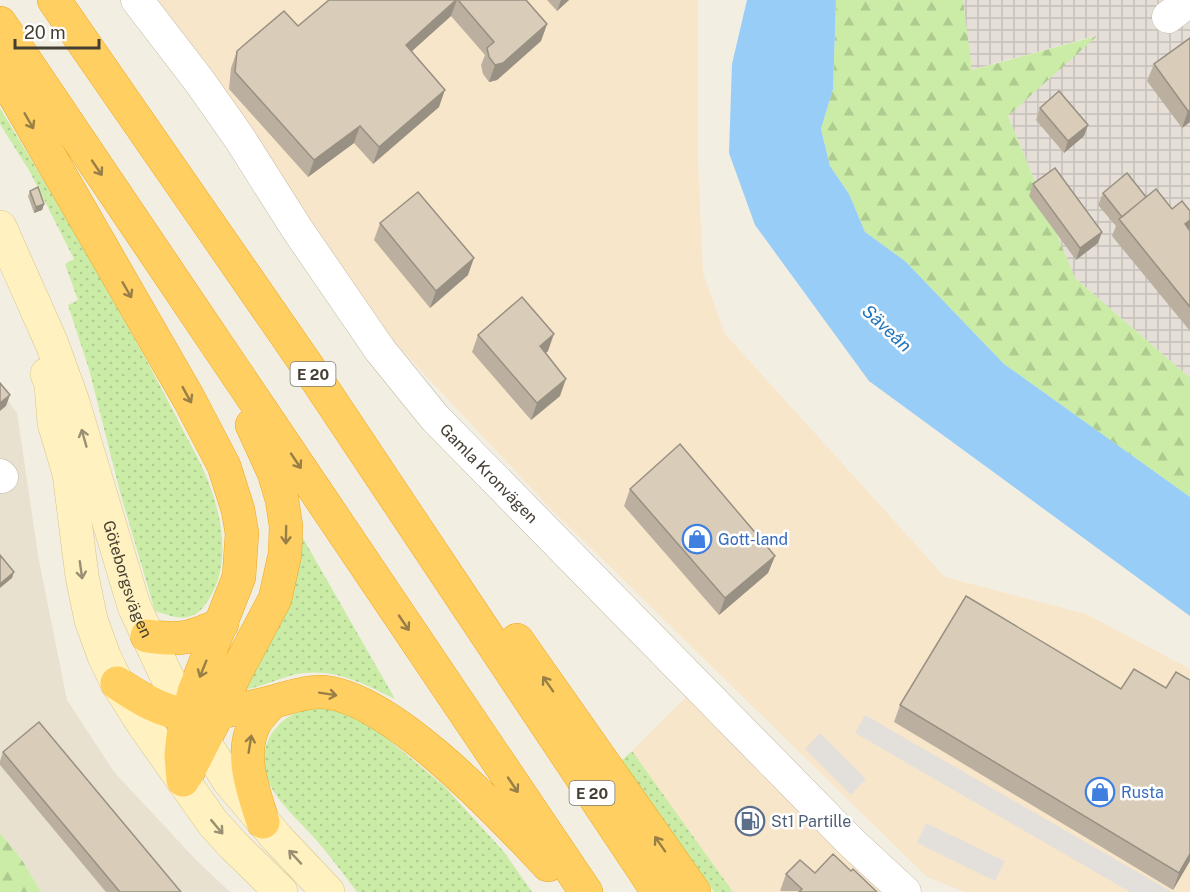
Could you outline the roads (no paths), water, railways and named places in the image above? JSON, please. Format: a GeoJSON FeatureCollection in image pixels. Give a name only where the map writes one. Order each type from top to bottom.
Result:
{"type":"FeatureCollection","features":[{"type":"Feature","properties":{"kind":"highway","name":"E 20"},"geometry":{"type":"LineString","coordinates":[[54,0],[317,380],[658,892]]}},
{"type":"Feature","properties":{"kind":"highway"},"geometry":{"type":"LineString","coordinates":[[0,23],[586,892]]}},
{"type":"Feature","properties":{"kind":"highway"},"geometry":{"type":"LineString","coordinates":[[93,59],[546,680],[694,892]]}},
{"type":"Feature","properties":{"kind":"highway"},"geometry":{"type":"LineString","coordinates":[[0,70],[158,344],[224,466],[238,510],[242,533],[239,577],[194,692],[204,723]]}},
{"type":"Feature","properties":{"kind":"highway"},"geometry":{"type":"LineString","coordinates":[[157,256],[255,430],[274,473],[282,500],[286,526],[285,554],[274,599],[234,675],[204,723]]}},
{"type":"Feature","properties":{"kind":"highway"},"geometry":{"type":"LineString","coordinates":[[147,636],[171,640],[182,639],[222,624]]}},
{"type":"Feature","properties":{"kind":"highway"},"geometry":{"type":"LineString","coordinates":[[117,683],[144,701],[204,723]]}},
{"type":"Feature","properties":{"kind":"highway"},"geometry":{"type":"LineString","coordinates":[[183,780],[181,755],[183,736],[204,723],[293,695],[322,692],[348,698],[381,715],[447,763],[574,892]]}},
{"type":"Feature","properties":{"kind":"highway"},"geometry":{"type":"LineString","coordinates":[[262,822],[249,777],[248,759],[250,738],[256,722],[271,703]]}},
{"type":"Feature","properties":{"kind":"street","name":"Gamla Kronvägen"},"geometry":{"type":"LineString","coordinates":[[137,0],[240,139],[297,229],[380,350],[435,418],[852,843],[905,892]]}},
{"type":"Feature","properties":{"kind":"street","name":"Göteborgsvägen"},"geometry":{"type":"LineString","coordinates":[[0,227],[52,344],[73,402],[134,606],[147,636],[167,676],[204,723],[229,781],[262,822],[328,892]]}},
{"type":"Feature","properties":{"kind":"street","name":"Göteborgsvägen"},"geometry":{"type":"LineString","coordinates":[[0,265],[51,384],[54,423],[69,473],[82,576],[91,620],[104,656],[117,683],[142,724],[213,823],[281,892]]}},
{"type":"Feature","properties":{"kind":"water","name":"Säveån"},"geometry":{"type":"Polygon","coordinates":[[[747,0],[836,0],[833,89],[821,129],[830,166],[849,194],[865,232],[905,261],[1004,364],[1190,497],[1190,616],[869,381],[755,225],[729,153],[732,64],[747,0]]]}},
{"type":"Feature","properties":{"kind":"place","name":"Gott-land"},"geometry":{"type":"Point","coordinates":[697,539]}},
{"type":"Feature","properties":{"kind":"place","name":"Rusta"},"geometry":{"type":"Point","coordinates":[1100,792]}},
{"type":"Feature","properties":{"kind":"place","name":"St1 Partille"},"geometry":{"type":"Point","coordinates":[750,821]}}]}
